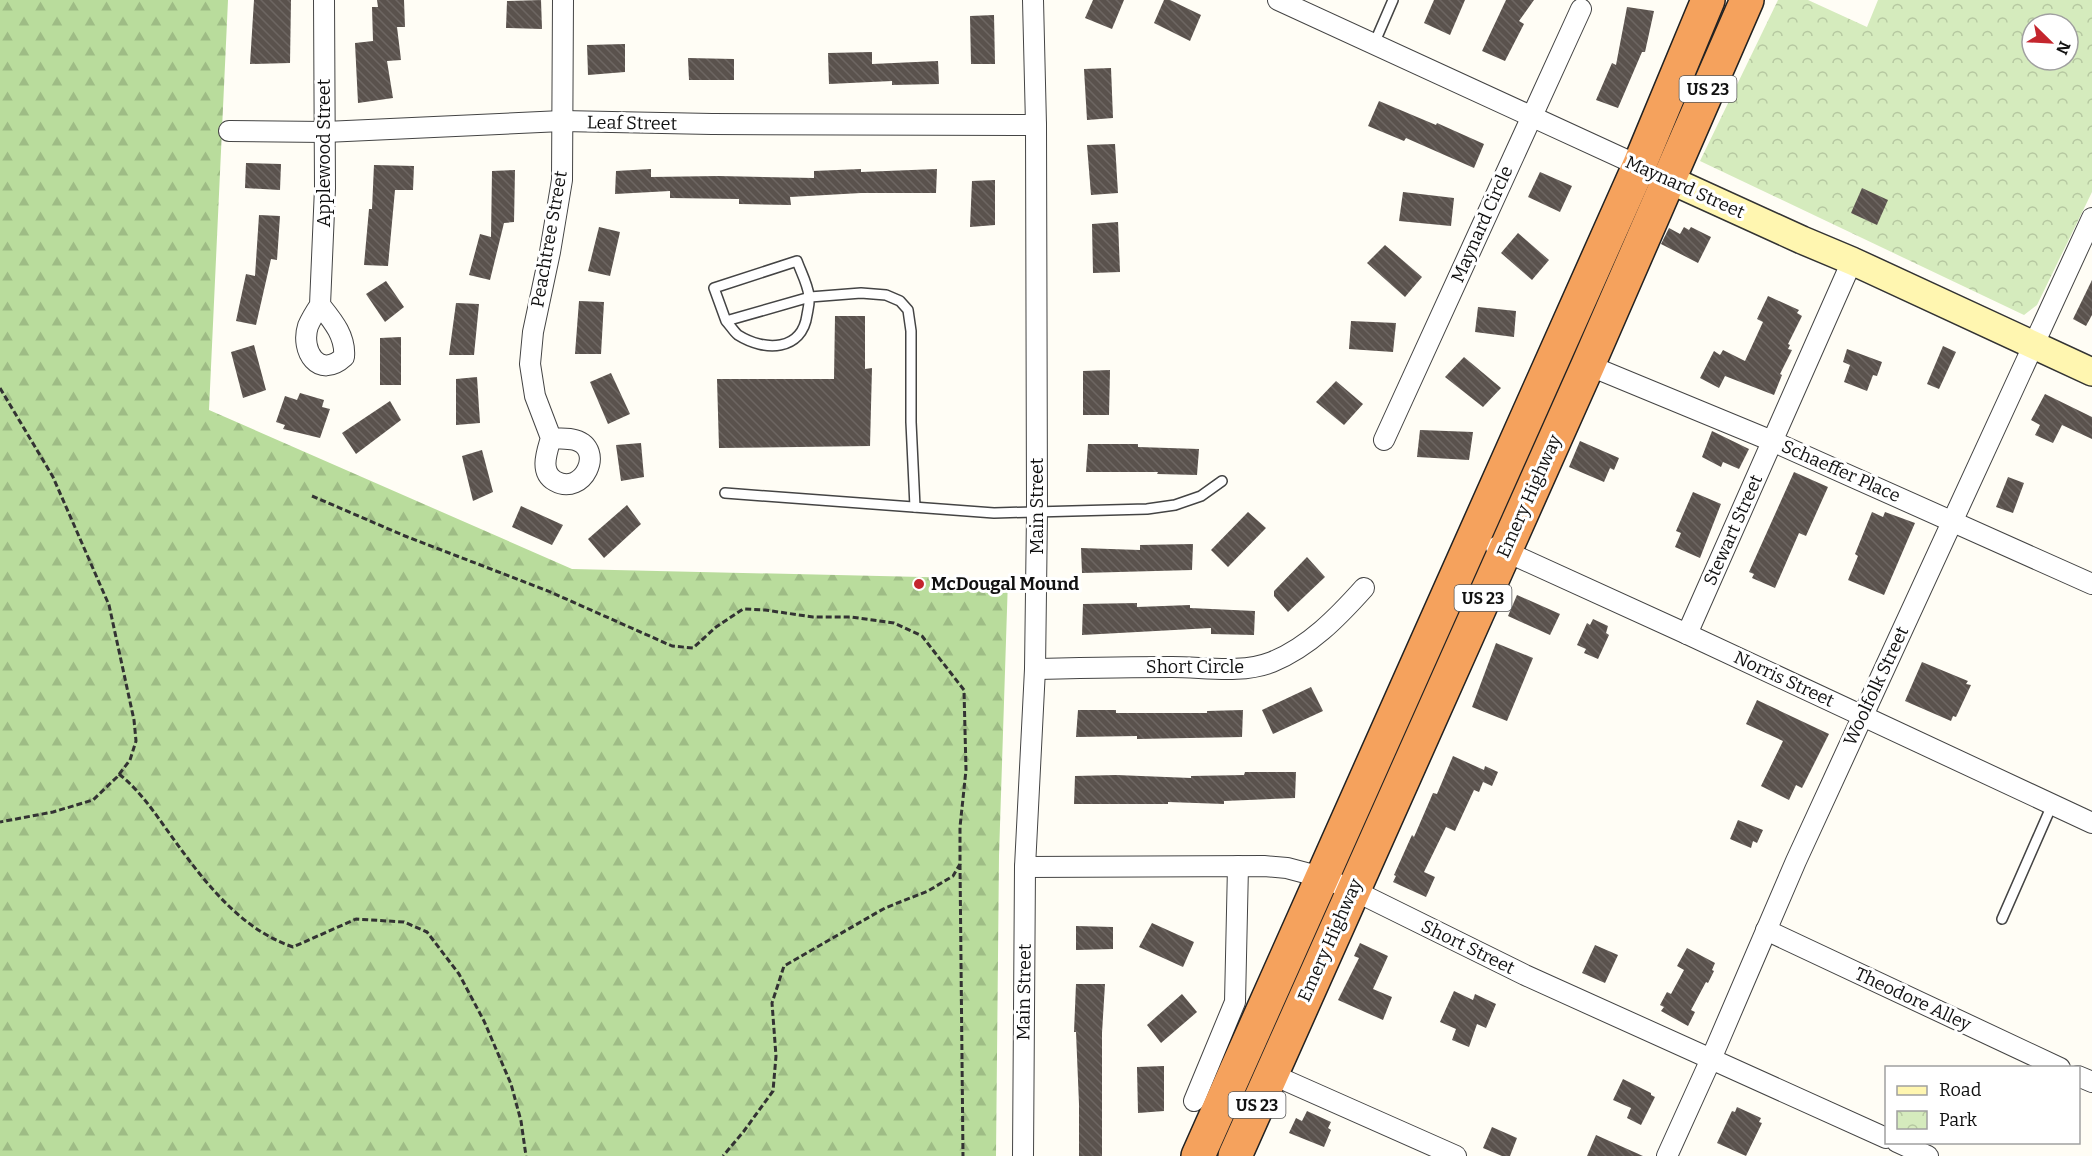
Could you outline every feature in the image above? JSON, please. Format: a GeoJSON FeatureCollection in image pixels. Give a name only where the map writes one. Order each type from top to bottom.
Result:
{"type":"FeatureCollection","features":[{"type":"Feature","properties":{"kind":"highway","name":"Emery Highway"},"geometry":{"type":"LineString","coordinates":[[1235,1156],[1588,365],[1654,172],[1708,0]]}},
{"type":"Feature","properties":{"kind":"highway","name":"Emery Highway"},"geometry":{"type":"LineString","coordinates":[[1198,1156],[1474,538],[1654,172],[1747,0]]}},
{"type":"Feature","properties":{"kind":"street","name":"Applewood Street"},"geometry":{"type":"LineString","coordinates":[[320,305],[326,188],[324,0]]}},
{"type":"Feature","properties":{"kind":"street","name":"Peachtree Street"},"geometry":{"type":"LineString","coordinates":[[551,438],[535,396],[530,364],[533,332],[562,180],[563,0]]}},
{"type":"Feature","properties":{"kind":"street","name":"Main Street"},"geometry":{"type":"LineString","coordinates":[[1023,1156],[1025,867],[1035,669],[1038,513],[1033,0]]}},
{"type":"Feature","properties":{"kind":"street","name":"Maynard Street"},"geometry":{"type":"LineString","coordinates":[[1278,0],[2092,372]]}},
{"type":"Feature","properties":{"kind":"street","name":"Maynard Circle"},"geometry":{"type":"LineString","coordinates":[[1384,440],[1581,9]]}},
{"type":"Feature","properties":{"kind":"street","name":"Leaf Street"},"geometry":{"type":"LineString","coordinates":[[229,131],[325,132],[562,121],[1036,125]]}},
{"type":"Feature","properties":{"kind":"street","name":"Woolfolk Street"},"geometry":{"type":"LineString","coordinates":[[1667,1156],[1862,717],[2092,218]]}},
{"type":"Feature","properties":{"kind":"street","name":"Stewart Street"},"geometry":{"type":"LineString","coordinates":[[1687,634],[1852,261]]}},
{"type":"Feature","properties":{"kind":"street","name":"Schaeffer Place"},"geometry":{"type":"LineString","coordinates":[[1588,365],[1772,441],[2092,584]]}},
{"type":"Feature","properties":{"kind":"street","name":"Norris Street"},"geometry":{"type":"LineString","coordinates":[[1474,538],[1687,634],[2092,823]]}},
{"type":"Feature","properties":{"kind":"street","name":"Short Circle"},"geometry":{"type":"LineString","coordinates":[[1035,669],[1248,668],[1284,656],[1306,642],[1335,621],[1364,588]]}},
{"type":"Feature","properties":{"kind":"street","name":"Short Street"},"geometry":{"type":"LineString","coordinates":[[1025,867],[1238,866],[1287,868],[1321,877],[1353,890],[1525,975],[1885,1137]]}},
{"type":"Feature","properties":{"kind":"street"},"geometry":{"type":"LineString","coordinates":[[1194,1101],[1235,1002],[1238,866]]}},
{"type":"Feature","properties":{"kind":"street","name":"Theodore Alley"},"geometry":{"type":"LineString","coordinates":[[1766,930],[2057,1066]]}},
{"type":"Feature","properties":{"kind":"street"},"geometry":{"type":"LineString","coordinates":[[1271,1074],[1456,1156]]}},
{"type":"Feature","properties":{"kind":"street"},"geometry":{"type":"LineString","coordinates":[[1898,1144],[1928,1156]]}},
{"type":"Feature","properties":{"kind":"lane"},"geometry":{"type":"LineString","coordinates":[[1374,44],[1393,0]]}},
{"type":"Feature","properties":{"kind":"lane"},"geometry":{"type":"LineString","coordinates":[[797,261],[810,297],[806,323],[799,336],[787,345],[769,345],[737,334],[726,321],[714,288],[797,261]]}},
{"type":"Feature","properties":{"kind":"lane"},"geometry":{"type":"LineString","coordinates":[[726,321],[810,297],[861,293],[886,295],[900,301],[908,310],[911,331],[911,422],[915,507]]}},
{"type":"Feature","properties":{"kind":"lane"},"geometry":{"type":"LineString","coordinates":[[725,493],[994,513],[1038,513],[1147,509],[1175,505],[1201,496],[1222,481]]}},
{"type":"Feature","properties":{"kind":"lane"},"geometry":{"type":"LineString","coordinates":[[2002,919],[2052,805]]}},
{"type":"Feature","properties":{"kind":"path"},"geometry":{"type":"LineString","coordinates":[[0,388],[53,477],[109,605],[134,720],[136,741],[129,760],[119,774],[93,800],[53,812],[0,822]]}},
{"type":"Feature","properties":{"kind":"path"},"geometry":{"type":"LineString","coordinates":[[312,496],[405,536],[548,591],[672,646],[693,648],[716,627],[743,609],[813,617],[851,617],[894,623],[922,636],[964,690],[966,770],[960,827],[963,1156]]}},
{"type":"Feature","properties":{"kind":"path"},"geometry":{"type":"LineString","coordinates":[[119,774],[136,787],[195,868],[232,910],[273,940],[293,947],[356,918],[404,922],[428,932],[459,974],[484,1021],[511,1084],[521,1121],[526,1156]]}},
{"type":"Feature","properties":{"kind":"path"},"geometry":{"type":"LineString","coordinates":[[723,1156],[773,1091],[776,1056],[772,1003],[784,966],[885,908],[928,891],[953,876],[960,864]]}},
{"type":"Feature","properties":{"kind":"green space"},"geometry":{"type":"Polygon","coordinates":[[[0,0],[228,0],[209,410],[572,569],[1008,579],[999,856],[996,1156],[0,1156],[0,0]]]}},
{"type":"Feature","properties":{"kind":"green space"},"geometry":{"type":"Polygon","coordinates":[[[1778,0],[1808,0],[1867,27],[1878,0],[2092,0],[2092,192],[2037,305],[2024,315],[1700,161],[1778,0]]]}},
{"type":"Feature","properties":{"kind":"building"},"geometry":{"type":"Polygon","coordinates":[[[254,0],[291,0],[290,63],[250,64],[254,0]]]}},
{"type":"Feature","properties":{"kind":"building"},"geometry":{"type":"Polygon","coordinates":[[[377,0],[404,0],[405,27],[397,27],[401,60],[387,61],[393,98],[358,103],[355,43],[373,41],[372,7],[378,7],[377,0]]]}},
{"type":"Feature","properties":{"kind":"building"},"geometry":{"type":"Polygon","coordinates":[[[541,0],[542,29],[506,28],[507,1],[541,0]]]}},
{"type":"Feature","properties":{"kind":"building"},"geometry":{"type":"Polygon","coordinates":[[[1093,0],[1124,0],[1112,29],[1085,18],[1093,0]]]}},
{"type":"Feature","properties":{"kind":"building"},"geometry":{"type":"Polygon","coordinates":[[[1164,0],[1170,0],[1201,15],[1190,41],[1154,23],[1164,0]]]}},
{"type":"Feature","properties":{"kind":"building"},"geometry":{"type":"Polygon","coordinates":[[[1434,0],[1465,0],[1450,35],[1424,23],[1434,0]]]}},
{"type":"Feature","properties":{"kind":"building"},"geometry":{"type":"Polygon","coordinates":[[[1506,0],[1534,0],[1519,21],[1524,24],[1505,61],[1482,51],[1506,0]]]}},
{"type":"Feature","properties":{"kind":"building"},"geometry":{"type":"Polygon","coordinates":[[[1627,7],[1654,11],[1645,52],[1642,52],[1618,108],[1596,100],[1612,63],[1616,65],[1627,7]]]}},
{"type":"Feature","properties":{"kind":"building"},"geometry":{"type":"Polygon","coordinates":[[[994,15],[995,64],[971,64],[970,16],[994,15]]]}},
{"type":"Feature","properties":{"kind":"building"},"geometry":{"type":"Polygon","coordinates":[[[625,44],[625,72],[588,75],[587,45],[625,44]]]}},
{"type":"Feature","properties":{"kind":"building"},"geometry":{"type":"Polygon","coordinates":[[[872,52],[872,64],[938,61],[939,84],[892,85],[892,81],[829,84],[828,53],[872,52]]]}},
{"type":"Feature","properties":{"kind":"building"},"geometry":{"type":"Polygon","coordinates":[[[688,58],[734,59],[734,80],[689,80],[688,58]]]}},
{"type":"Feature","properties":{"kind":"building"},"geometry":{"type":"Polygon","coordinates":[[[1111,68],[1113,118],[1087,120],[1084,69],[1111,68]]]}},
{"type":"Feature","properties":{"kind":"building"},"geometry":{"type":"Polygon","coordinates":[[[1379,101],[1484,144],[1474,168],[1406,138],[1404,141],[1368,126],[1379,101]]]}},
{"type":"Feature","properties":{"kind":"building"},"geometry":{"type":"Polygon","coordinates":[[[1115,144],[1118,193],[1091,195],[1087,145],[1115,144]]]}},
{"type":"Feature","properties":{"kind":"building"},"geometry":{"type":"Polygon","coordinates":[[[246,163],[281,164],[280,190],[245,188],[246,163]]]}},
{"type":"Feature","properties":{"kind":"building"},"geometry":{"type":"Polygon","coordinates":[[[374,165],[414,166],[413,190],[395,190],[388,266],[364,265],[369,209],[372,209],[374,165]]]}},
{"type":"Feature","properties":{"kind":"building"},"geometry":{"type":"Polygon","coordinates":[[[651,169],[651,177],[814,178],[814,171],[937,169],[936,193],[861,193],[790,197],[791,205],[739,204],[739,199],[670,198],[670,191],[615,194],[616,171],[651,169]]]}},
{"type":"Feature","properties":{"kind":"building"},"geometry":{"type":"Polygon","coordinates":[[[515,170],[514,222],[504,223],[490,280],[469,275],[480,234],[491,237],[492,171],[515,170]]]}},
{"type":"Feature","properties":{"kind":"building"},"geometry":{"type":"Polygon","coordinates":[[[1540,172],[1572,186],[1560,212],[1528,197],[1540,172]]]}},
{"type":"Feature","properties":{"kind":"building"},"geometry":{"type":"Polygon","coordinates":[[[995,180],[995,225],[970,227],[972,181],[995,180]]]}},
{"type":"Feature","properties":{"kind":"building"},"geometry":{"type":"Polygon","coordinates":[[[1862,188],[1888,200],[1877,225],[1851,213],[1862,188]]]}},
{"type":"Feature","properties":{"kind":"building"},"geometry":{"type":"Polygon","coordinates":[[[1403,192],[1454,198],[1451,226],[1399,221],[1403,192]]]}},
{"type":"Feature","properties":{"kind":"building"},"geometry":{"type":"Polygon","coordinates":[[[259,215],[280,216],[277,260],[271,259],[256,325],[236,321],[246,274],[255,276],[259,215]]]}},
{"type":"Feature","properties":{"kind":"building"},"geometry":{"type":"Polygon","coordinates":[[[1118,222],[1120,272],[1093,273],[1092,224],[1118,222]]]}},
{"type":"Feature","properties":{"kind":"building"},"geometry":{"type":"Polygon","coordinates":[[[599,227],[620,232],[610,276],[588,271],[599,227]]]}},
{"type":"Feature","properties":{"kind":"building"},"geometry":{"type":"Polygon","coordinates":[[[1684,227],[1689,230],[1691,227],[1711,237],[1698,263],[1661,244],[1669,228],[1680,234],[1684,227]]]}},
{"type":"Feature","properties":{"kind":"building"},"geometry":{"type":"Polygon","coordinates":[[[1518,233],[1549,260],[1532,280],[1501,253],[1518,233]]]}},
{"type":"Feature","properties":{"kind":"building"},"geometry":{"type":"Polygon","coordinates":[[[1385,245],[1422,277],[1405,297],[1367,263],[1385,245]]]}},
{"type":"Feature","properties":{"kind":"building"},"geometry":{"type":"Polygon","coordinates":[[[2092,280],[2092,315],[2086,326],[2073,319],[2092,280]]]}},
{"type":"Feature","properties":{"kind":"building"},"geometry":{"type":"Polygon","coordinates":[[[386,281],[404,307],[385,322],[366,294],[386,281]]]}},
{"type":"Feature","properties":{"kind":"building"},"geometry":{"type":"Polygon","coordinates":[[[1768,296],[1799,310],[1797,313],[1802,316],[1788,344],[1790,345],[1788,349],[1792,350],[1780,374],[1782,375],[1774,395],[1725,376],[1719,388],[1700,378],[1714,351],[1720,355],[1723,350],[1745,361],[1763,322],[1757,319],[1768,296]]]}},
{"type":"Feature","properties":{"kind":"building"},"geometry":{"type":"Polygon","coordinates":[[[579,301],[604,302],[601,354],[575,354],[579,301]]]}},
{"type":"Feature","properties":{"kind":"building"},"geometry":{"type":"Polygon","coordinates":[[[456,303],[479,304],[474,355],[449,355],[456,303]]]}},
{"type":"Feature","properties":{"kind":"building"},"geometry":{"type":"Polygon","coordinates":[[[1478,307],[1516,311],[1514,337],[1475,332],[1478,307]]]}},
{"type":"Feature","properties":{"kind":"building"},"geometry":{"type":"Polygon","coordinates":[[[835,316],[865,316],[865,369],[872,368],[870,446],[719,448],[717,379],[834,379],[835,316]]]}},
{"type":"Feature","properties":{"kind":"building"},"geometry":{"type":"Polygon","coordinates":[[[1351,321],[1396,323],[1393,352],[1349,349],[1351,321]]]}},
{"type":"Feature","properties":{"kind":"building"},"geometry":{"type":"Polygon","coordinates":[[[401,337],[401,385],[380,385],[380,338],[401,337]]]}},
{"type":"Feature","properties":{"kind":"building"},"geometry":{"type":"Polygon","coordinates":[[[254,345],[266,390],[243,398],[231,352],[254,345]]]}},
{"type":"Feature","properties":{"kind":"building"},"geometry":{"type":"Polygon","coordinates":[[[1943,346],[1956,352],[1939,389],[1927,384],[1943,346]]]}},
{"type":"Feature","properties":{"kind":"building"},"geometry":{"type":"Polygon","coordinates":[[[1847,349],[1882,362],[1877,376],[1873,375],[1867,391],[1844,382],[1850,365],[1843,362],[1847,349]]]}},
{"type":"Feature","properties":{"kind":"building"},"geometry":{"type":"Polygon","coordinates":[[[1464,357],[1501,388],[1483,407],[1445,377],[1464,357]]]}},
{"type":"Feature","properties":{"kind":"building"},"geometry":{"type":"Polygon","coordinates":[[[1110,370],[1109,415],[1083,415],[1083,371],[1110,370]]]}},
{"type":"Feature","properties":{"kind":"building"},"geometry":{"type":"Polygon","coordinates":[[[611,373],[630,414],[608,424],[590,382],[611,373]]]}},
{"type":"Feature","properties":{"kind":"building"},"geometry":{"type":"Polygon","coordinates":[[[477,377],[480,423],[456,425],[456,379],[477,377]]]}},
{"type":"Feature","properties":{"kind":"building"},"geometry":{"type":"Polygon","coordinates":[[[1336,381],[1363,404],[1344,425],[1316,402],[1336,381]]]}},
{"type":"Feature","properties":{"kind":"building"},"geometry":{"type":"Polygon","coordinates":[[[300,393],[324,400],[322,407],[330,409],[320,438],[283,429],[285,425],[276,422],[285,396],[297,400],[300,393]]]}},
{"type":"Feature","properties":{"kind":"building"},"geometry":{"type":"Polygon","coordinates":[[[2045,394],[2092,417],[2092,439],[2062,425],[2053,443],[2035,435],[2040,425],[2031,420],[2045,394]]]}},
{"type":"Feature","properties":{"kind":"building"},"geometry":{"type":"Polygon","coordinates":[[[390,401],[401,420],[356,454],[342,433],[390,401]]]}},
{"type":"Feature","properties":{"kind":"building"},"geometry":{"type":"Polygon","coordinates":[[[1420,430],[1473,432],[1469,460],[1417,457],[1420,430]]]}},
{"type":"Feature","properties":{"kind":"building"},"geometry":{"type":"Polygon","coordinates":[[[1712,431],[1749,449],[1739,469],[1723,462],[1721,467],[1702,457],[1712,431]]]}},
{"type":"Feature","properties":{"kind":"building"},"geometry":{"type":"Polygon","coordinates":[[[1580,441],[1619,458],[1614,470],[1610,468],[1604,482],[1569,467],[1580,441]]]}},
{"type":"Feature","properties":{"kind":"building"},"geometry":{"type":"Polygon","coordinates":[[[641,443],[644,477],[621,481],[616,445],[641,443]]]}},
{"type":"Feature","properties":{"kind":"building"},"geometry":{"type":"Polygon","coordinates":[[[1088,444],[1138,444],[1138,447],[1199,449],[1197,475],[1157,474],[1158,472],[1086,472],[1088,444]]]}},
{"type":"Feature","properties":{"kind":"building"},"geometry":{"type":"Polygon","coordinates":[[[482,450],[493,492],[473,501],[462,456],[482,450]]]}},
{"type":"Feature","properties":{"kind":"building"},"geometry":{"type":"Polygon","coordinates":[[[1794,472],[1828,487],[1806,536],[1799,533],[1775,588],[1752,578],[1754,574],[1749,572],[1794,472]]]}},
{"type":"Feature","properties":{"kind":"building"},"geometry":{"type":"Polygon","coordinates":[[[2008,477],[2024,483],[2013,513],[1996,507],[2008,477]]]}},
{"type":"Feature","properties":{"kind":"building"},"geometry":{"type":"Polygon","coordinates":[[[1693,492],[1721,504],[1700,558],[1675,547],[1681,533],[1676,531],[1693,492]]]}},
{"type":"Feature","properties":{"kind":"building"},"geometry":{"type":"Polygon","coordinates":[[[627,505],[641,524],[604,558],[588,539],[627,505]]]}},
{"type":"Feature","properties":{"kind":"building"},"geometry":{"type":"Polygon","coordinates":[[[521,506],[563,525],[552,545],[512,527],[521,506]]]}},
{"type":"Feature","properties":{"kind":"building"},"geometry":{"type":"Polygon","coordinates":[[[1248,512],[1266,528],[1228,567],[1211,550],[1248,512]]]}},
{"type":"Feature","properties":{"kind":"building"},"geometry":{"type":"Polygon","coordinates":[[[1872,512],[1883,517],[1885,512],[1915,523],[1884,595],[1848,580],[1858,556],[1855,554],[1872,512]]]}},
{"type":"Feature","properties":{"kind":"building"},"geometry":{"type":"Polygon","coordinates":[[[1193,544],[1192,570],[1082,573],[1081,548],[1140,550],[1140,545],[1193,544]]]}},
{"type":"Feature","properties":{"kind":"building"},"geometry":{"type":"Polygon","coordinates":[[[1307,557],[1325,577],[1288,612],[1274,596],[1274,591],[1307,557]]]}},
{"type":"Feature","properties":{"kind":"building"},"geometry":{"type":"Polygon","coordinates":[[[1517,595],[1560,614],[1550,635],[1508,616],[1517,595]]]}},
{"type":"Feature","properties":{"kind":"building"},"geometry":{"type":"Polygon","coordinates":[[[1137,603],[1137,607],[1190,605],[1190,608],[1255,611],[1254,635],[1211,634],[1211,628],[1082,635],[1083,604],[1137,603]]]}},
{"type":"Feature","properties":{"kind":"building"},"geometry":{"type":"Polygon","coordinates":[[[1593,619],[1608,626],[1606,633],[1609,635],[1598,659],[1584,653],[1586,649],[1577,645],[1587,623],[1590,625],[1593,619]]]}},
{"type":"Feature","properties":{"kind":"building"},"geometry":{"type":"Polygon","coordinates":[[[1496,643],[1533,658],[1507,721],[1472,707],[1496,643]]]}},
{"type":"Feature","properties":{"kind":"building"},"geometry":{"type":"Polygon","coordinates":[[[1922,662],[1968,681],[1966,684],[1971,685],[1956,717],[1953,716],[1951,721],[1905,701],[1922,662]]]}},
{"type":"Feature","properties":{"kind":"building"},"geometry":{"type":"Polygon","coordinates":[[[1311,687],[1323,711],[1273,734],[1262,710],[1311,687]]]}},
{"type":"Feature","properties":{"kind":"building"},"geometry":{"type":"Polygon","coordinates":[[[1757,700],[1829,734],[1802,788],[1796,785],[1789,800],[1761,786],[1783,741],[1746,724],[1757,700]]]}},
{"type":"Feature","properties":{"kind":"building"},"geometry":{"type":"Polygon","coordinates":[[[1078,710],[1116,710],[1116,713],[1207,713],[1207,711],[1243,710],[1242,737],[1137,739],[1137,736],[1076,737],[1078,710]]]}},
{"type":"Feature","properties":{"kind":"building"},"geometry":{"type":"Polygon","coordinates":[[[1453,756],[1484,770],[1485,766],[1498,772],[1492,786],[1483,782],[1479,792],[1474,790],[1455,831],[1446,827],[1424,872],[1435,877],[1426,897],[1393,882],[1396,876],[1394,875],[1433,793],[1437,794],[1453,756]]]}},
{"type":"Feature","properties":{"kind":"building"},"geometry":{"type":"Polygon","coordinates":[[[1245,772],[1296,772],[1295,798],[1224,801],[1224,804],[1168,802],[1168,804],[1074,804],[1075,776],[1191,778],[1191,776],[1244,775],[1245,772]]]}},
{"type":"Feature","properties":{"kind":"building"},"geometry":{"type":"Polygon","coordinates":[[[1738,820],[1763,830],[1757,843],[1753,841],[1751,848],[1730,839],[1738,820]]]}},
{"type":"Feature","properties":{"kind":"building"},"geometry":{"type":"Polygon","coordinates":[[[1152,923],[1194,942],[1183,967],[1139,947],[1152,923]]]}},
{"type":"Feature","properties":{"kind":"building"},"geometry":{"type":"Polygon","coordinates":[[[1076,926],[1113,927],[1113,949],[1076,950],[1076,926]]]}},
{"type":"Feature","properties":{"kind":"building"},"geometry":{"type":"Polygon","coordinates":[[[1360,943],[1388,956],[1373,989],[1392,997],[1383,1020],[1338,1000],[1359,958],[1354,956],[1360,943]]]}},
{"type":"Feature","properties":{"kind":"building"},"geometry":{"type":"Polygon","coordinates":[[[1595,945],[1618,955],[1605,983],[1582,973],[1595,945]]]}},
{"type":"Feature","properties":{"kind":"building"},"geometry":{"type":"Polygon","coordinates":[[[1687,948],[1715,963],[1708,983],[1706,982],[1691,1010],[1695,1012],[1688,1026],[1661,1011],[1664,1007],[1660,1005],[1667,992],[1671,994],[1684,970],[1677,966],[1687,948]]]}},
{"type":"Feature","properties":{"kind":"building"},"geometry":{"type":"Polygon","coordinates":[[[1076,984],[1105,984],[1102,1033],[1102,1156],[1079,1156],[1079,1104],[1076,1032],[1074,1032],[1076,984]]]}},
{"type":"Feature","properties":{"kind":"building"},"geometry":{"type":"Polygon","coordinates":[[[1454,991],[1473,1000],[1475,994],[1496,1004],[1486,1028],[1477,1024],[1469,1047],[1452,1040],[1456,1029],[1440,1022],[1454,991]]]}},
{"type":"Feature","properties":{"kind":"building"},"geometry":{"type":"Polygon","coordinates":[[[1182,994],[1197,1012],[1161,1043],[1147,1025],[1182,994]]]}},
{"type":"Feature","properties":{"kind":"building"},"geometry":{"type":"Polygon","coordinates":[[[1164,1066],[1164,1111],[1138,1113],[1137,1067],[1164,1066]]]}},
{"type":"Feature","properties":{"kind":"building"},"geometry":{"type":"Polygon","coordinates":[[[1623,1079],[1655,1097],[1641,1125],[1627,1118],[1631,1108],[1613,1100],[1623,1079]]]}},
{"type":"Feature","properties":{"kind":"building"},"geometry":{"type":"Polygon","coordinates":[[[1737,1107],[1761,1118],[1759,1122],[1762,1123],[1746,1156],[1717,1143],[1732,1111],[1735,1112],[1737,1107]]]}},
{"type":"Feature","properties":{"kind":"building"},"geometry":{"type":"Polygon","coordinates":[[[1307,1111],[1331,1122],[1328,1128],[1331,1130],[1324,1147],[1289,1133],[1296,1118],[1302,1121],[1307,1111]]]}},
{"type":"Feature","properties":{"kind":"building"},"geometry":{"type":"Polygon","coordinates":[[[1492,1127],[1517,1138],[1510,1156],[1502,1156],[1483,1148],[1492,1127]]]}},
{"type":"Feature","properties":{"kind":"building"},"geometry":{"type":"Polygon","coordinates":[[[1596,1135],[1643,1156],[1587,1156],[1596,1135]]]}},
{"type":"Feature","properties":{"kind":"place","name":"McDougal Mound"},"geometry":{"type":"Point","coordinates":[919,584]}}]}
